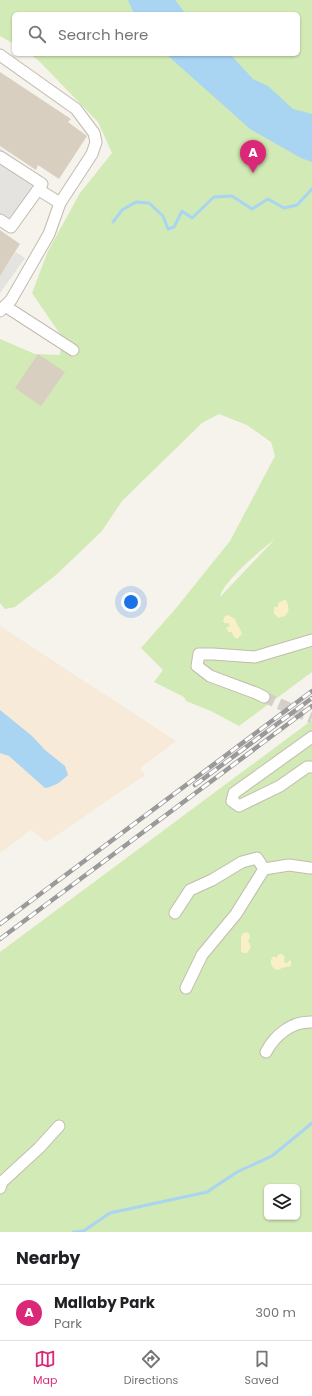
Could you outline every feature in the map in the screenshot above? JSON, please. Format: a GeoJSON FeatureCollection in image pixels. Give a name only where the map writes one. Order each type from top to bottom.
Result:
{"type":"FeatureCollection","features":[{"type":"Feature","properties":{"kind":"lane"},"geometry":{"type":"LineString","coordinates":[[0,55],[76,109],[94,133],[96,142],[92,154],[60,203],[49,234],[11,300],[2,309],[73,350]]}},
{"type":"Feature","properties":{"kind":"lane"},"geometry":{"type":"LineString","coordinates":[[0,157],[42,184],[11,227],[0,220]]}},
{"type":"Feature","properties":{"kind":"lane"},"geometry":{"type":"LineString","coordinates":[[39,190],[60,203]]}},
{"type":"Feature","properties":{"kind":"lane"},"geometry":{"type":"LineString","coordinates":[[264,697],[210,676],[198,666],[199,654],[255,657],[312,640]]}},
{"type":"Feature","properties":{"kind":"lane"},"geometry":{"type":"LineString","coordinates":[[312,737],[234,793],[232,801],[239,806],[280,786],[307,767],[312,768]]}},
{"type":"Feature","properties":{"kind":"lane"},"geometry":{"type":"LineString","coordinates":[[175,912],[190,890],[212,880],[242,862],[257,858],[264,869]]}},
{"type":"Feature","properties":{"kind":"lane"},"geometry":{"type":"LineString","coordinates":[[186,988],[202,955],[236,914],[264,869],[289,865],[311,870]]}},
{"type":"Feature","properties":{"kind":"lane"},"geometry":{"type":"LineString","coordinates":[[266,1052],[270,1045],[285,1030],[305,1022],[312,1022]]}},
{"type":"Feature","properties":{"kind":"lane"},"geometry":{"type":"LineString","coordinates":[[0,1188],[2,1182],[59,1126]]}},
{"type":"Feature","properties":{"kind":"shaded area"},"geometry":{"type":"Polygon","coordinates":[[[0,148],[47,180],[11,233],[0,225],[0,148]]]}},
{"type":"Feature","properties":{"kind":"shaded area"},"geometry":{"type":"Polygon","coordinates":[[[16,252],[25,258],[0,293],[0,275],[16,252]]]}},
{"type":"Feature","properties":{"kind":"shaded area"},"geometry":{"type":"Polygon","coordinates":[[[0,626],[176,741],[140,768],[145,775],[47,842],[31,830],[0,853],[0,626]]]}},
{"type":"Feature","properties":{"kind":"green space"},"geometry":{"type":"Polygon","coordinates":[[[0,0],[312,0],[312,672],[239,726],[211,711],[186,701],[184,697],[154,682],[163,670],[141,648],[177,607],[230,541],[275,456],[271,442],[247,425],[219,414],[202,423],[122,501],[102,531],[56,575],[15,607],[5,609],[0,603],[0,339],[35,354],[60,355],[62,337],[32,293],[48,251],[80,193],[112,153],[98,122],[33,56],[300,56],[300,12],[12,12],[12,43],[0,36],[0,0]],[[275,539],[252,558],[222,591],[220,597],[275,539]]]}},
{"type":"Feature","properties":{"kind":"green space"},"geometry":{"type":"Polygon","coordinates":[[[312,720],[312,1232],[0,1232],[0,952],[312,720]]]}},
{"type":"Feature","properties":{"kind":"sand"},"geometry":{"type":"Polygon","coordinates":[[[286,600],[288,604],[288,612],[285,616],[277,618],[274,614],[274,607],[278,607],[278,603],[286,600]]]}},
{"type":"Feature","properties":{"kind":"sand"},"geometry":{"type":"Polygon","coordinates":[[[228,615],[235,619],[242,634],[237,639],[231,632],[228,632],[226,629],[230,626],[228,623],[224,623],[223,621],[225,616],[228,615]]]}},
{"type":"Feature","properties":{"kind":"sand"},"geometry":{"type":"Polygon","coordinates":[[[243,933],[249,933],[250,938],[248,940],[251,947],[247,953],[244,953],[241,952],[241,937],[243,933]]]}},
{"type":"Feature","properties":{"kind":"sand"},"geometry":{"type":"Polygon","coordinates":[[[279,954],[282,954],[285,957],[285,963],[288,963],[289,960],[291,961],[291,966],[278,970],[272,966],[272,958],[274,956],[276,958],[279,954]]]}},
{"type":"Feature","properties":{"kind":"water"},"geometry":{"type":"Polygon","coordinates":[[[128,0],[175,0],[184,12],[133,12],[128,0]]]}},
{"type":"Feature","properties":{"kind":"water"},"geometry":{"type":"Polygon","coordinates":[[[168,56],[232,56],[253,79],[268,86],[293,109],[312,114],[312,162],[301,158],[250,129],[168,56]]]}},
{"type":"Feature","properties":{"kind":"water"},"geometry":{"type":"Polygon","coordinates":[[[0,710],[65,766],[68,775],[58,783],[45,788],[9,756],[0,753],[0,710]]]}},
{"type":"Feature","properties":{"kind":"building"},"geometry":{"type":"Polygon","coordinates":[[[0,72],[71,119],[68,122],[87,136],[59,179],[38,165],[36,170],[0,146],[0,72]]]}},
{"type":"Feature","properties":{"kind":"building"},"geometry":{"type":"Polygon","coordinates":[[[0,230],[20,244],[0,276],[0,230]]]}},
{"type":"Feature","properties":{"kind":"building"},"geometry":{"type":"Polygon","coordinates":[[[38,354],[65,372],[41,406],[15,388],[38,354]]]}},
{"type":"Feature","properties":{"kind":"waterway"},"geometry":{"type":"LineString","coordinates":[[113,222],[122,210],[136,202],[149,203],[163,216],[168,229],[174,227],[182,211],[192,218],[214,197],[232,196],[252,209],[268,199],[284,208],[297,205],[312,189]]}},
{"type":"Feature","properties":{"kind":"waterway"},"geometry":{"type":"LineString","coordinates":[[82,1232],[110,1213],[207,1192],[237,1172],[272,1156],[312,1123]]}},
{"type":"Feature","properties":{"kind":"waterway"},"geometry":{"type":"LineString","coordinates":[[73,1232],[84,1231]]}},
{"type":"Feature","properties":{"kind":"tunnel"},"geometry":{"type":"LineString","coordinates":[[264,697],[312,718]]}},
{"type":"Feature","properties":{"kind":"railway"},"geometry":{"type":"LineString","coordinates":[[0,924],[312,691]]}},
{"type":"Feature","properties":{"kind":"railway"},"geometry":{"type":"LineString","coordinates":[[195,785],[312,698]]}},
{"type":"Feature","properties":{"kind":"railway"},"geometry":{"type":"LineString","coordinates":[[0,939],[312,706]]}},
{"type":"Feature","properties":{"kind":"place","name":"Mallaby Park"},"geometry":{"type":"Point","coordinates":[253,173]}}]}
